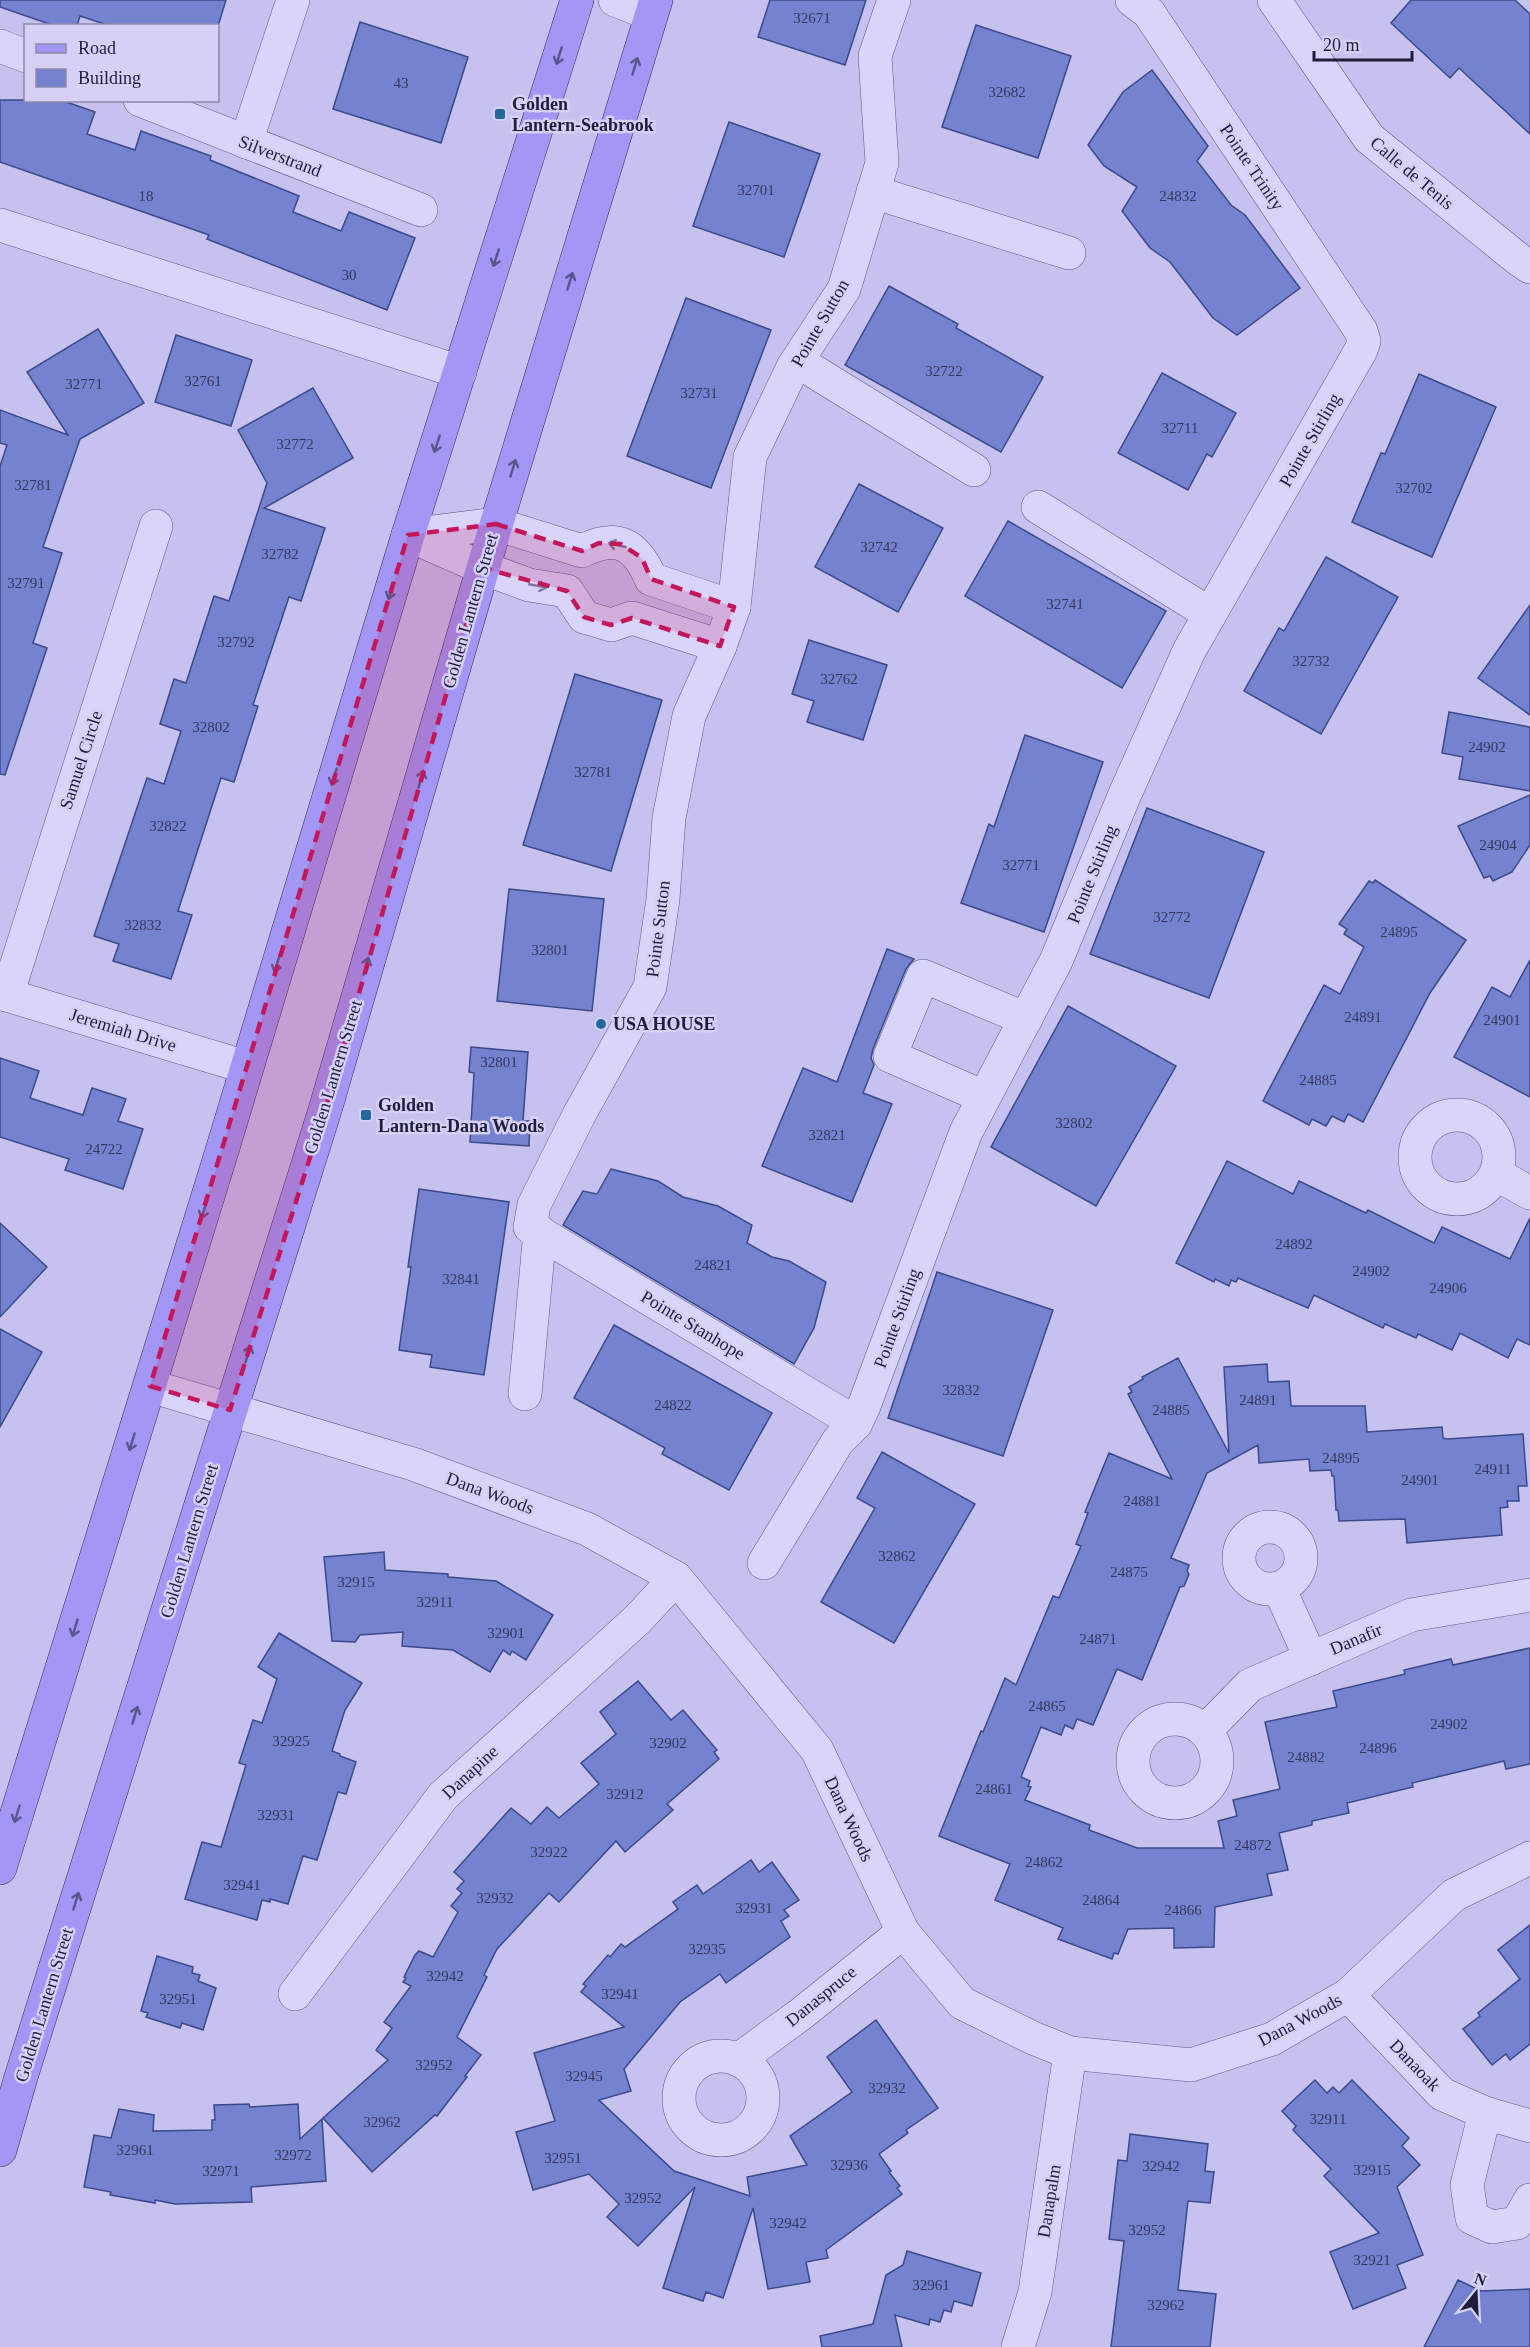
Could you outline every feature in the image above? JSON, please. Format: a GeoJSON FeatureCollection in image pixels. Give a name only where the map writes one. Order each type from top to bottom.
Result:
{"type":"FeatureCollection","features":[{"type":"Feature","properties":{"kind":"main road"},"geometry":{"type":"LineString","coordinates":[[0,1868],[150,1386],[408,535],[577,0]]}},
{"type":"Feature","properties":{"kind":"main road","name":"Golden Lantern Street"},"geometry":{"type":"LineString","coordinates":[[0,2150],[11,2074],[230,1410],[324,1110],[496,524],[653,7]]}},
{"type":"Feature","properties":{"kind":"street"},"geometry":{"type":"LineString","coordinates":[[246,142],[292,0]]}},
{"type":"Feature","properties":{"kind":"street"},"geometry":{"type":"LineString","coordinates":[[615,0],[653,7]]}},
{"type":"Feature","properties":{"kind":"street","name":"Pointe Sutton"},"geometry":{"type":"LineString","coordinates":[[525,1394],[535,1229],[534,1205],[574,1125],[650,987],[663,899],[669,818],[689,716],[720,646],[734,607],[750,457],[797,361],[844,289],[882,163],[875,56],[894,0]]}},
{"type":"Feature","properties":{"kind":"street","name":"Pointe Trinity"},"geometry":{"type":"LineString","coordinates":[[1132,0],[1149,13],[1361,330],[1364,341]]}},
{"type":"Feature","properties":{"kind":"street","name":"Calle de Tenis"},"geometry":{"type":"LineString","coordinates":[[1274,0],[1369,138],[1530,267]]}},
{"type":"Feature","properties":{"kind":"street"},"geometry":{"type":"LineString","coordinates":[[0,46],[24,55]]}},
{"type":"Feature","properties":{"kind":"street","name":"Silverstrand"},"geometry":{"type":"LineString","coordinates":[[145,102],[421,210]]}},
{"type":"Feature","properties":{"kind":"street"},"geometry":{"type":"LineString","coordinates":[[873,192],[1069,253]]}},
{"type":"Feature","properties":{"kind":"street"},"geometry":{"type":"LineString","coordinates":[[0,225],[460,372]]}},
{"type":"Feature","properties":{"kind":"street","name":"Pointe Stirling"},"geometry":{"type":"LineString","coordinates":[[764,1563],[838,1441],[856,1423],[966,1132],[1056,961],[1125,794],[1189,651],[1361,350],[1364,341]]}},
{"type":"Feature","properties":{"kind":"street"},"geometry":{"type":"LineString","coordinates":[[797,361],[974,470]]}},
{"type":"Feature","properties":{"kind":"street"},"geometry":{"type":"LineString","coordinates":[[1038,507],[1210,614]]}},
{"type":"Feature","properties":{"kind":"street"},"geometry":{"type":"LineString","coordinates":[[496,524],[582,551],[599,543],[621,543],[642,558],[651,579],[648,600],[632,618],[611,625],[584,617],[567,591],[529,585],[483,568],[408,535],[496,524]]}},
{"type":"Feature","properties":{"kind":"street","name":"Samuel Circle"},"geometry":{"type":"LineString","coordinates":[[3,994],[156,526]]}},
{"type":"Feature","properties":{"kind":"street"},"geometry":{"type":"LineString","coordinates":[[651,579],[734,607]]}},
{"type":"Feature","properties":{"kind":"street"},"geometry":{"type":"LineString","coordinates":[[632,618],[720,646]]}},
{"type":"Feature","properties":{"kind":"street"},"geometry":{"type":"LineString","coordinates":[[984,1097],[890,1056],[923,976],[1026,1019]]}},
{"type":"Feature","properties":{"kind":"street","name":"Jeremiah Drive"},"geometry":{"type":"LineString","coordinates":[[3,994],[246,1067]]}},
{"type":"Feature","properties":{"kind":"street"},"geometry":{"type":"LineString","coordinates":[[1496,1174],[1530,1193]]}},
{"type":"Feature","properties":{"kind":"street","name":"Pointe Stanhope"},"geometry":{"type":"LineString","coordinates":[[535,1229],[856,1423]]}},
{"type":"Feature","properties":{"kind":"street","name":"Dana Woods"},"geometry":{"type":"LineString","coordinates":[[150,1386],[413,1464],[587,1529],[676,1578],[817,1750],[903,1932],[962,2003],[1033,2038],[1070,2053],[1191,2065],[1272,2039],[1348,1995],[1454,1895],[1530,1858]]}},
{"type":"Feature","properties":{"kind":"street","name":"Danapine"},"geometry":{"type":"LineString","coordinates":[[295,1994],[443,1796],[638,1619],[676,1578]]}},
{"type":"Feature","properties":{"kind":"street"},"geometry":{"type":"LineString","coordinates":[[1279,1588],[1311,1659]]}},
{"type":"Feature","properties":{"kind":"street","name":"Danafir"},"geometry":{"type":"LineString","coordinates":[[1205,1731],[1250,1685],[1411,1615],[1530,1595]]}},
{"type":"Feature","properties":{"kind":"street","name":"Danaspruce"},"geometry":{"type":"LineString","coordinates":[[738,2060],[801,2014],[903,1932]]}},
{"type":"Feature","properties":{"kind":"street","name":"Danaoak"},"geometry":{"type":"LineString","coordinates":[[1348,1995],[1442,2094],[1485,2113],[1530,2126]]}},
{"type":"Feature","properties":{"kind":"street","name":"Danapalm"},"geometry":{"type":"LineString","coordinates":[[1018,2347],[1035,2292],[1070,2053]]}},
{"type":"Feature","properties":{"kind":"street"},"geometry":{"type":"LineString","coordinates":[[1485,2113],[1467,2185],[1472,2218],[1492,2227],[1517,2223],[1530,2200]]}},
{"type":"Feature","properties":{"kind":"street"},"geometry":{"type":"LineString","coordinates":[[994,2347],[1008,2347]]}},
{"type":"Feature","properties":{"kind":"highlighted area"},"geometry":{"type":"Polygon","coordinates":[[[496,524],[582,551],[599,543],[621,544],[642,558],[651,579],[734,607],[720,646],[632,618],[611,625],[584,617],[567,591],[483,568],[325,1110],[230,1410],[150,1386],[408,535],[496,524]]]}},
{"type":"Feature","properties":{"kind":"building"},"geometry":{"type":"Polygon","coordinates":[[[0,0],[226,0],[219,24],[104,24],[80,16],[78,24],[49,24],[0,7],[0,0]]]}},
{"type":"Feature","properties":{"kind":"building"},"geometry":{"type":"Polygon","coordinates":[[[770,0],[866,0],[845,65],[758,37],[770,0]]]}},
{"type":"Feature","properties":{"kind":"building"},"geometry":{"type":"Polygon","coordinates":[[[1411,0],[1515,0],[1530,14],[1530,134],[1459,68],[1450,78],[1391,23],[1411,0]]]}},
{"type":"Feature","properties":{"kind":"building"},"geometry":{"type":"Polygon","coordinates":[[[360,22],[468,57],[441,143],[333,109],[360,22]]]}},
{"type":"Feature","properties":{"kind":"building"},"geometry":{"type":"Polygon","coordinates":[[[976,25],[1071,56],[1038,158],[942,127],[976,25]]]}},
{"type":"Feature","properties":{"kind":"building"},"geometry":{"type":"Polygon","coordinates":[[[1152,70],[1208,146],[1197,161],[1231,205],[1245,215],[1300,288],[1237,335],[1213,318],[1170,262],[1150,248],[1122,211],[1137,187],[1104,166],[1088,145],[1123,92],[1152,70]]]}},
{"type":"Feature","properties":{"kind":"building"},"geometry":{"type":"Polygon","coordinates":[[[0,100],[67,102],[95,112],[87,134],[135,150],[141,131],[211,156],[210,160],[299,196],[293,212],[341,231],[349,212],[415,238],[387,310],[207,239],[209,235],[0,162],[0,100]]]}},
{"type":"Feature","properties":{"kind":"building"},"geometry":{"type":"Polygon","coordinates":[[[729,122],[820,154],[784,257],[693,226],[729,122]]]}},
{"type":"Feature","properties":{"kind":"building"},"geometry":{"type":"Polygon","coordinates":[[[889,286],[958,324],[956,328],[1043,377],[1001,452],[845,365],[889,286]]]}},
{"type":"Feature","properties":{"kind":"building"},"geometry":{"type":"Polygon","coordinates":[[[686,298],[771,330],[711,488],[627,456],[686,298]]]}},
{"type":"Feature","properties":{"kind":"building"},"geometry":{"type":"Polygon","coordinates":[[[98,329],[144,403],[80,439],[43,547],[62,553],[33,643],[47,648],[5,775],[0,774],[0,466],[7,445],[0,443],[0,410],[68,435],[27,372],[98,329]]]}},
{"type":"Feature","properties":{"kind":"building"},"geometry":{"type":"Polygon","coordinates":[[[176,335],[252,360],[231,426],[155,402],[176,335]]]}},
{"type":"Feature","properties":{"kind":"building"},"geometry":{"type":"Polygon","coordinates":[[[1162,373],[1236,413],[1212,457],[1207,454],[1188,490],[1118,453],[1162,373]]]}},
{"type":"Feature","properties":{"kind":"building"},"geometry":{"type":"Polygon","coordinates":[[[1419,374],[1496,407],[1432,557],[1352,522],[1381,453],[1385,454],[1419,374]]]}},
{"type":"Feature","properties":{"kind":"building"},"geometry":{"type":"Polygon","coordinates":[[[313,388],[353,458],[264,508],[325,528],[301,601],[289,597],[253,705],[258,706],[234,782],[221,778],[178,911],[192,915],[171,979],[113,961],[119,944],[94,936],[147,778],[164,784],[181,731],[160,724],[174,679],[186,683],[214,596],[229,601],[267,483],[238,430],[313,388]]]}},
{"type":"Feature","properties":{"kind":"building"},"geometry":{"type":"Polygon","coordinates":[[[859,484],[943,528],[898,612],[815,567],[859,484]]]}},
{"type":"Feature","properties":{"kind":"building"},"geometry":{"type":"Polygon","coordinates":[[[1008,521],[1166,611],[1122,688],[965,596],[1008,521]]]}},
{"type":"Feature","properties":{"kind":"building"},"geometry":{"type":"Polygon","coordinates":[[[1326,557],[1398,597],[1321,734],[1244,691],[1279,628],[1284,631],[1326,557]]]}},
{"type":"Feature","properties":{"kind":"building"},"geometry":{"type":"Polygon","coordinates":[[[1530,605],[1530,715],[1478,678],[1530,605]]]}},
{"type":"Feature","properties":{"kind":"building"},"geometry":{"type":"Polygon","coordinates":[[[809,640],[887,665],[863,740],[807,722],[814,701],[792,694],[809,640]]]}},
{"type":"Feature","properties":{"kind":"building"},"geometry":{"type":"Polygon","coordinates":[[[575,674],[662,700],[611,871],[523,845],[575,674]]]}},
{"type":"Feature","properties":{"kind":"building"},"geometry":{"type":"Polygon","coordinates":[[[1449,712],[1530,727],[1530,791],[1459,779],[1463,757],[1442,753],[1449,712]]]}},
{"type":"Feature","properties":{"kind":"building"},"geometry":{"type":"Polygon","coordinates":[[[1025,735],[1103,762],[1044,932],[961,903],[989,824],[994,827],[1025,735]]]}},
{"type":"Feature","properties":{"kind":"building"},"geometry":{"type":"Polygon","coordinates":[[[1530,795],[1530,845],[1512,872],[1493,881],[1490,876],[1484,878],[1458,826],[1530,795]]]}},
{"type":"Feature","properties":{"kind":"building"},"geometry":{"type":"Polygon","coordinates":[[[1147,808],[1264,852],[1209,998],[1090,954],[1147,808]]]}},
{"type":"Feature","properties":{"kind":"building"},"geometry":{"type":"Polygon","coordinates":[[[1375,880],[1466,940],[1430,993],[1363,1122],[1348,1114],[1344,1122],[1332,1116],[1326,1126],[1312,1119],[1309,1125],[1263,1101],[1324,985],[1340,994],[1364,947],[1344,934],[1347,929],[1339,924],[1369,881],[1373,883],[1375,880]]]}},
{"type":"Feature","properties":{"kind":"building"},"geometry":{"type":"Polygon","coordinates":[[[509,889],[604,899],[592,1011],[497,1001],[509,889]]]}},
{"type":"Feature","properties":{"kind":"building"},"geometry":{"type":"Polygon","coordinates":[[[887,949],[914,959],[906,969],[873,1049],[871,1058],[874,1065],[863,1093],[892,1104],[852,1202],[762,1166],[803,1068],[837,1082],[887,949]]]}},
{"type":"Feature","properties":{"kind":"building"},"geometry":{"type":"Polygon","coordinates":[[[1530,960],[1530,1097],[1454,1057],[1492,987],[1510,997],[1530,960]]]}},
{"type":"Feature","properties":{"kind":"building"},"geometry":{"type":"Polygon","coordinates":[[[1068,1006],[1176,1066],[1096,1206],[991,1147],[1068,1006]]]}},
{"type":"Feature","properties":{"kind":"building"},"geometry":{"type":"Polygon","coordinates":[[[471,1047],[528,1052],[523,1121],[530,1121],[529,1146],[470,1142],[474,1073],[469,1072],[471,1047]]]}},
{"type":"Feature","properties":{"kind":"building"},"geometry":{"type":"Polygon","coordinates":[[[0,1058],[39,1071],[30,1098],[83,1115],[92,1088],[126,1099],[118,1121],[143,1129],[123,1189],[65,1170],[69,1159],[0,1137],[0,1058]]]}},
{"type":"Feature","properties":{"kind":"building"},"geometry":{"type":"Polygon","coordinates":[[[1227,1161],[1293,1194],[1299,1181],[1366,1213],[1368,1210],[1434,1243],[1442,1227],[1510,1259],[1530,1218],[1530,1345],[1517,1339],[1508,1358],[1460,1333],[1452,1350],[1418,1334],[1416,1338],[1385,1324],[1383,1328],[1314,1295],[1308,1308],[1238,1278],[1236,1282],[1231,1280],[1229,1286],[1215,1279],[1214,1282],[1176,1263],[1227,1161]]]}},
{"type":"Feature","properties":{"kind":"building"},"geometry":{"type":"Polygon","coordinates":[[[611,1169],[658,1181],[683,1197],[718,1206],[752,1225],[747,1243],[772,1257],[789,1261],[826,1282],[814,1328],[794,1364],[563,1225],[583,1191],[597,1194],[611,1169]]]}},
{"type":"Feature","properties":{"kind":"building"},"geometry":{"type":"Polygon","coordinates":[[[419,1189],[509,1202],[484,1375],[430,1367],[432,1355],[399,1350],[419,1189]]]}},
{"type":"Feature","properties":{"kind":"building"},"geometry":{"type":"Polygon","coordinates":[[[0,1223],[47,1267],[0,1317],[0,1223]]]}},
{"type":"Feature","properties":{"kind":"building"},"geometry":{"type":"Polygon","coordinates":[[[937,1272],[1053,1310],[1003,1456],[888,1418],[937,1272]]]}},
{"type":"Feature","properties":{"kind":"building"},"geometry":{"type":"Polygon","coordinates":[[[614,1325],[772,1413],[729,1490],[662,1454],[665,1448],[574,1398],[614,1325]]]}},
{"type":"Feature","properties":{"kind":"building"},"geometry":{"type":"Polygon","coordinates":[[[0,1329],[42,1352],[0,1427],[0,1329]]]}},
{"type":"Feature","properties":{"kind":"building"},"geometry":{"type":"Polygon","coordinates":[[[1178,1358],[1229,1453],[1224,1367],[1267,1364],[1268,1382],[1289,1381],[1291,1406],[1365,1406],[1367,1432],[1442,1427],[1443,1438],[1447,1439],[1523,1434],[1527,1486],[1518,1486],[1519,1501],[1507,1501],[1508,1507],[1500,1508],[1502,1535],[1407,1543],[1405,1519],[1339,1521],[1334,1476],[1331,1470],[1310,1471],[1309,1459],[1259,1463],[1258,1445],[1207,1473],[1171,1558],[1189,1565],[1187,1571],[1189,1574],[1184,1586],[1180,1587],[1142,1680],[1117,1669],[1093,1725],[1077,1719],[1073,1729],[1065,1725],[1061,1735],[1041,1727],[1021,1777],[1030,1781],[1028,1786],[1031,1787],[1025,1800],[1090,1825],[1089,1830],[1137,1848],[1224,1848],[1218,1821],[1237,1816],[1233,1800],[1280,1789],[1265,1722],[1337,1707],[1333,1691],[1405,1674],[1404,1670],[1451,1659],[1453,1665],[1530,1648],[1530,1764],[1506,1769],[1504,1761],[1412,1783],[1413,1787],[1347,1803],[1349,1813],[1312,1821],[1312,1825],[1279,1833],[1288,1870],[1267,1874],[1272,1895],[1215,1907],[1214,1947],[1174,1948],[1174,1928],[1128,1929],[1118,1954],[1114,1953],[1112,1959],[1058,1939],[1063,1928],[995,1900],[1010,1864],[939,1836],[1005,1678],[1016,1685],[1053,1596],[1059,1598],[1081,1546],[1076,1544],[1088,1513],[1085,1512],[1109,1453],[1172,1479],[1128,1394],[1132,1392],[1129,1387],[1143,1379],[1142,1377],[1178,1358]]]}},
{"type":"Feature","properties":{"kind":"building"},"geometry":{"type":"Polygon","coordinates":[[[882,1452],[975,1504],[894,1643],[821,1602],[875,1508],[857,1498],[882,1452]]]}},
{"type":"Feature","properties":{"kind":"building"},"geometry":{"type":"Polygon","coordinates":[[[384,1552],[385,1570],[448,1574],[448,1577],[496,1581],[553,1615],[526,1660],[512,1651],[510,1655],[503,1650],[490,1672],[453,1650],[402,1646],[403,1632],[360,1635],[355,1642],[332,1641],[324,1557],[384,1552]]]}},
{"type":"Feature","properties":{"kind":"building"},"geometry":{"type":"Polygon","coordinates":[[[279,1633],[362,1683],[345,1710],[332,1751],[356,1762],[346,1794],[338,1792],[317,1860],[303,1856],[288,1904],[270,1899],[270,1902],[262,1900],[257,1920],[185,1899],[202,1842],[221,1847],[246,1765],[239,1763],[253,1720],[262,1723],[277,1679],[258,1667],[279,1633]]]}},
{"type":"Feature","properties":{"kind":"building"},"geometry":{"type":"Polygon","coordinates":[[[638,1681],[671,1720],[683,1710],[717,1750],[714,1752],[719,1759],[667,1804],[673,1810],[625,1852],[616,1841],[559,1902],[549,1893],[497,1949],[484,1975],[487,1977],[457,2037],[481,2055],[437,2116],[435,2115],[372,2172],[323,2118],[388,2060],[376,2050],[392,2028],[384,2022],[411,1986],[403,1982],[406,1978],[404,1977],[419,1951],[433,1957],[458,1912],[451,1906],[462,1893],[457,1889],[464,1881],[454,1872],[511,1808],[531,1824],[547,1807],[559,1818],[599,1784],[581,1763],[616,1734],[600,1712],[638,1681]]]}},
{"type":"Feature","properties":{"kind":"building"},"geometry":{"type":"Polygon","coordinates":[[[751,1860],[759,1872],[772,1862],[799,1900],[784,1910],[789,1916],[781,1921],[790,1937],[726,1983],[720,1974],[680,2002],[624,2069],[631,2091],[599,2100],[674,2171],[750,2196],[747,2177],[807,2165],[790,2136],[852,2092],[827,2057],[876,2020],[938,2108],[906,2130],[908,2133],[879,2154],[900,2186],[897,2188],[902,2194],[826,2250],[828,2258],[806,2262],[810,2282],[768,2289],[753,2208],[723,2298],[706,2292],[703,2301],[663,2288],[695,2187],[638,2246],[607,2217],[619,2204],[589,2174],[533,2190],[516,2132],[555,2121],[534,2053],[624,2027],[581,1992],[586,1986],[583,1984],[608,1955],[610,1957],[621,1944],[625,1947],[678,1909],[673,1902],[697,1885],[703,1894],[751,1860]]]}},
{"type":"Feature","properties":{"kind":"building"},"geometry":{"type":"Polygon","coordinates":[[[1530,1925],[1530,2044],[1510,2060],[1506,2054],[1492,2065],[1463,2029],[1480,2016],[1478,2013],[1520,1979],[1498,1950],[1530,1925]]]}},
{"type":"Feature","properties":{"kind":"building"},"geometry":{"type":"Polygon","coordinates":[[[157,1956],[193,1967],[192,1973],[200,1975],[198,1981],[216,1988],[203,2030],[182,2023],[180,2028],[146,2017],[148,2013],[141,2011],[157,1956]]]}},
{"type":"Feature","properties":{"kind":"building"},"geometry":{"type":"Polygon","coordinates":[[[1315,2080],[1327,2093],[1333,2087],[1339,2093],[1352,2080],[1409,2138],[1402,2146],[1420,2165],[1397,2187],[1423,2255],[1397,2265],[1406,2288],[1353,2309],[1330,2252],[1379,2233],[1324,2176],[1331,2169],[1293,2130],[1296,2126],[1282,2111],[1315,2080]]]}},
{"type":"Feature","properties":{"kind":"building"},"geometry":{"type":"Polygon","coordinates":[[[249,2104],[250,2107],[298,2104],[300,2139],[322,2119],[326,2181],[251,2187],[252,2202],[175,2204],[110,2195],[111,2192],[84,2187],[94,2135],[111,2138],[119,2109],[154,2115],[153,2131],[212,2130],[212,2120],[215,2120],[214,2105],[249,2104]]]}},
{"type":"Feature","properties":{"kind":"building"},"geometry":{"type":"Polygon","coordinates":[[[1130,2134],[1208,2144],[1205,2171],[1214,2172],[1210,2203],[1188,2201],[1178,2290],[1216,2294],[1210,2347],[1111,2347],[1124,2241],[1109,2239],[1118,2160],[1127,2161],[1130,2134]]]}},
{"type":"Feature","properties":{"kind":"building"},"geometry":{"type":"Polygon","coordinates":[[[907,2251],[981,2273],[972,2306],[954,2301],[951,2312],[944,2310],[940,2322],[930,2319],[929,2325],[895,2315],[902,2347],[822,2347],[820,2336],[873,2324],[886,2275],[903,2265],[907,2251]]]}},
{"type":"Feature","properties":{"kind":"building"},"geometry":{"type":"Polygon","coordinates":[[[1458,2280],[1481,2291],[1530,2289],[1530,2347],[1424,2347],[1458,2280]]]}},
{"type":"Feature","properties":{"kind":"place","name":"Golden Lantern-Seabrook"},"geometry":{"type":"Point","coordinates":[500,114]}},
{"type":"Feature","properties":{"kind":"place","name":"USA HOUSE"},"geometry":{"type":"Point","coordinates":[601,1024]}},
{"type":"Feature","properties":{"kind":"place","name":"Golden Lantern-Dana Woods"},"geometry":{"type":"Point","coordinates":[366,1115]}}]}
